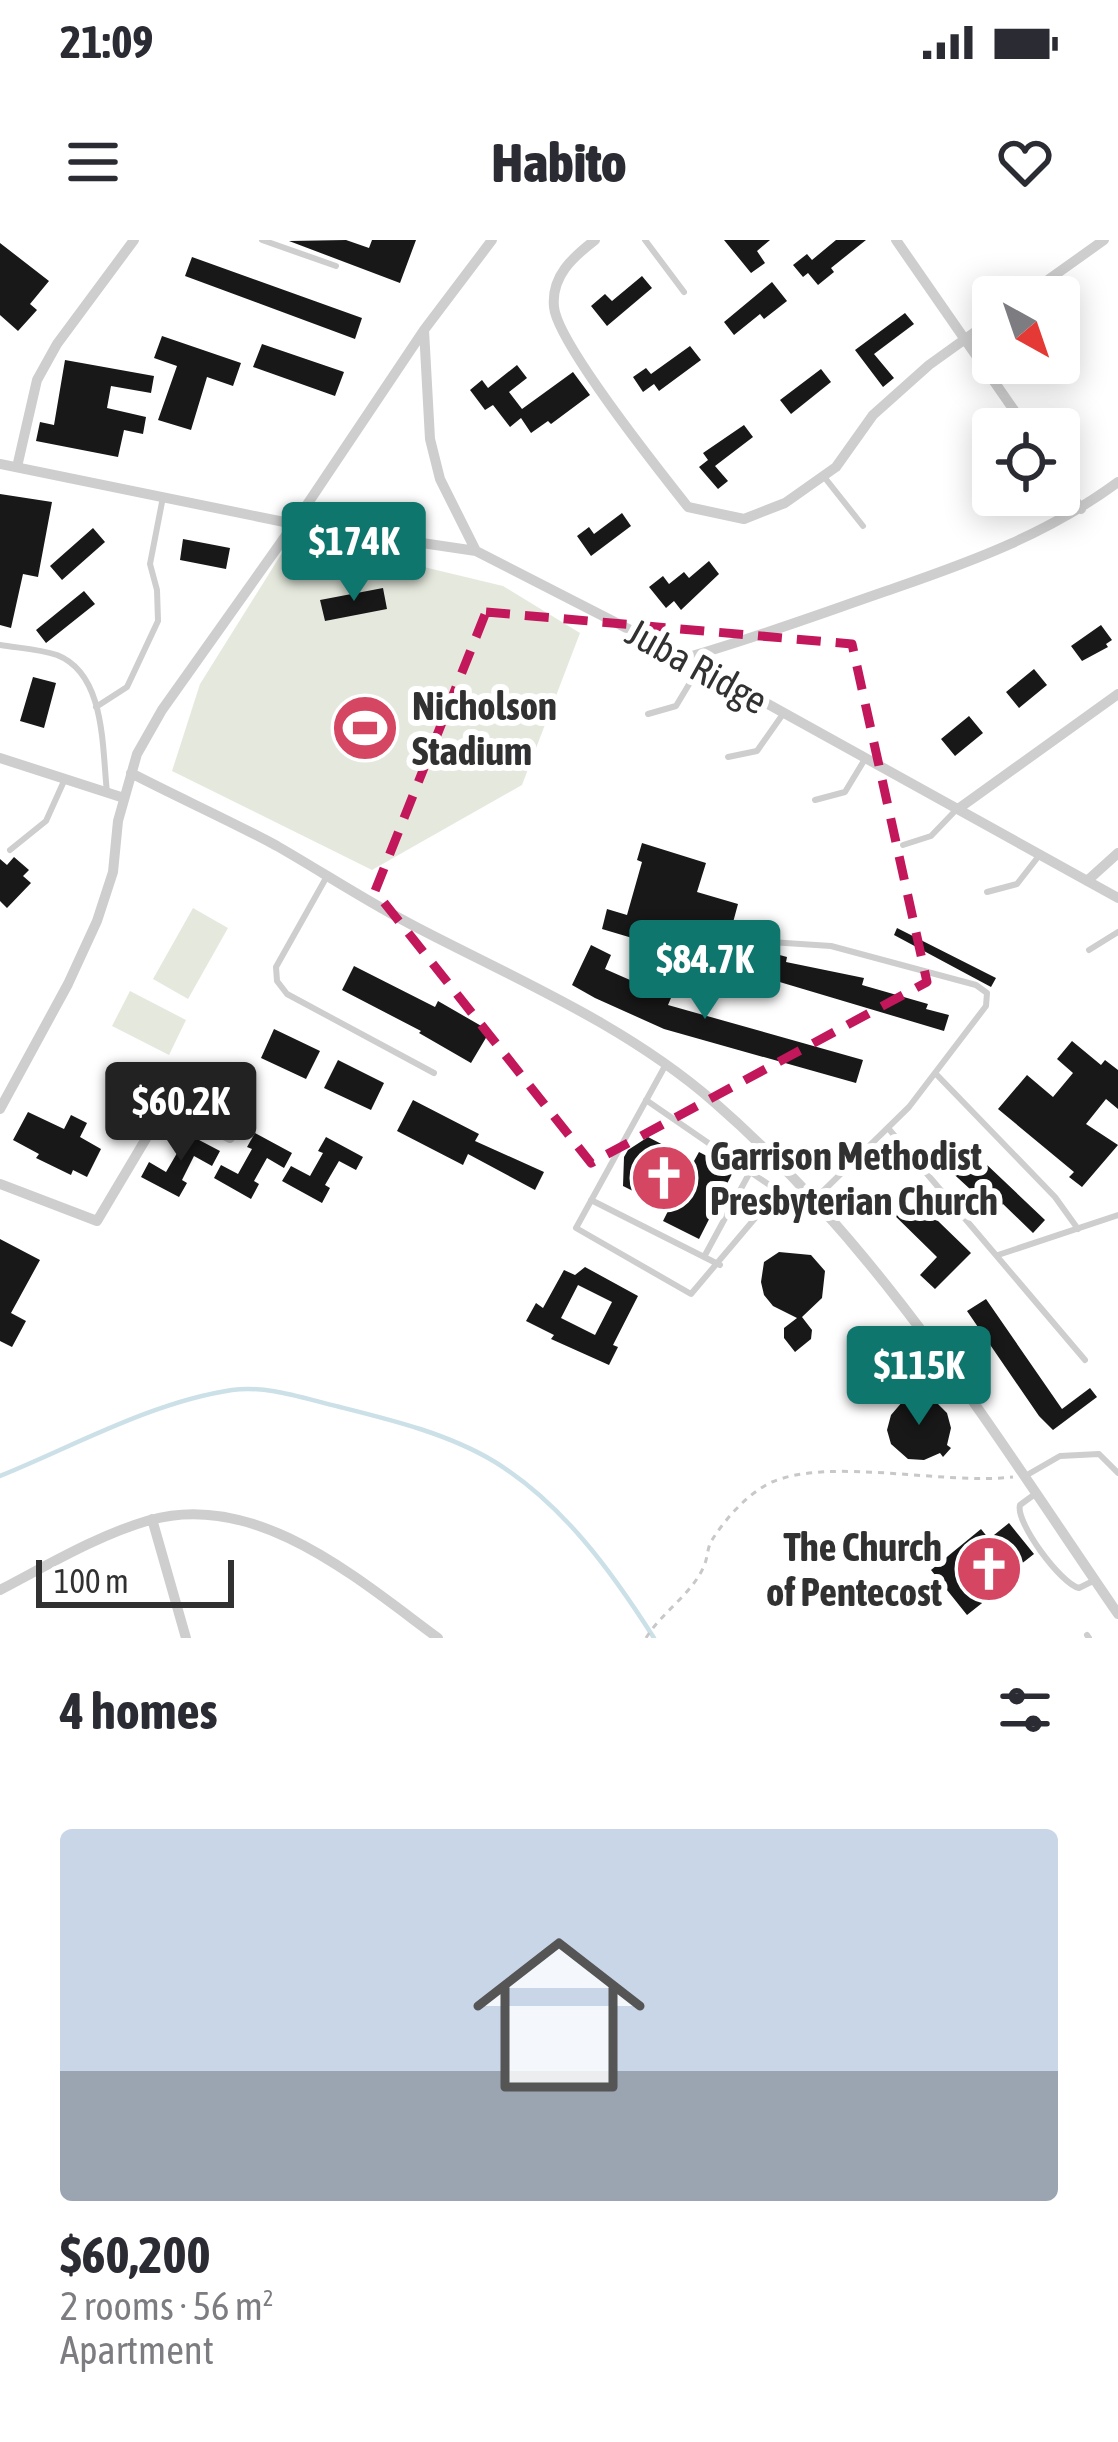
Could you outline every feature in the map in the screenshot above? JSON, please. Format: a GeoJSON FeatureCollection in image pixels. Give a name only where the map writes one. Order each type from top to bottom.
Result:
{"type":"FeatureCollection","features":[{"type":"Feature","properties":{"kind":"street"},"geometry":{"type":"LineString","coordinates":[[17,467],[37,380],[56,344],[134,240]]}},
{"type":"Feature","properties":{"kind":"street"},"geometry":{"type":"LineString","coordinates":[[0,1109],[97,921],[136,754],[424,330],[492,240]]}},
{"type":"Feature","properties":{"kind":"street"},"geometry":{"type":"LineString","coordinates":[[595,240],[564,264],[554,308],[577,354],[688,507],[744,519],[785,503],[836,467],[873,416],[928,364],[972,334]]}},
{"type":"Feature","properties":{"kind":"street"},"geometry":{"type":"LineString","coordinates":[[896,240],[1013,408]]}},
{"type":"Feature","properties":{"kind":"street"},"geometry":{"type":"LineString","coordinates":[[1053,276],[1104,240]]}},
{"type":"Feature","properties":{"kind":"street"},"geometry":{"type":"LineString","coordinates":[[424,330],[430,439],[440,478],[476,551]]}},
{"type":"Feature","properties":{"kind":"street","name":"Juba Ridge"},"geometry":{"type":"LineString","coordinates":[[0,464],[294,524],[476,551],[686,658],[1118,898]]}},
{"type":"Feature","properties":{"kind":"street"},"geometry":{"type":"LineString","coordinates":[[686,658],[975,561],[1081,509],[1118,482]]}},
{"type":"Feature","properties":{"kind":"street"},"geometry":{"type":"LineString","coordinates":[[958,808],[1118,694]]}},
{"type":"Feature","properties":{"kind":"street"},"geometry":{"type":"LineString","coordinates":[[0,758],[124,798]]}},
{"type":"Feature","properties":{"kind":"street"},"geometry":{"type":"LineString","coordinates":[[130,773],[279,847],[326,878],[608,1024],[713,1101],[814,1200],[926,1337],[1027,1475],[1118,1614]]}},
{"type":"Feature","properties":{"kind":"street"},"geometry":{"type":"LineString","coordinates":[[1087,881],[1118,854]]}},
{"type":"Feature","properties":{"kind":"street"},"geometry":{"type":"LineString","coordinates":[[0,1184],[97,1221],[166,1105],[230,1138]]}},
{"type":"Feature","properties":{"kind":"street"},"geometry":{"type":"LineString","coordinates":[[0,1590],[152,1519],[200,1516],[246,1522],[281,1535],[348,1573],[438,1638]]}},
{"type":"Feature","properties":{"kind":"street"},"geometry":{"type":"LineString","coordinates":[[152,1519],[186,1638]]}},
{"type":"Feature","properties":{"kind":"lane"},"geometry":{"type":"LineString","coordinates":[[262,240],[336,266]]}},
{"type":"Feature","properties":{"kind":"lane"},"geometry":{"type":"LineString","coordinates":[[645,240],[684,292]]}},
{"type":"Feature","properties":{"kind":"lane"},"geometry":{"type":"LineString","coordinates":[[822,475],[863,526]]}},
{"type":"Feature","properties":{"kind":"lane"},"geometry":{"type":"LineString","coordinates":[[96,707],[127,687],[158,621],[150,564],[163,497]]}},
{"type":"Feature","properties":{"kind":"lane"},"geometry":{"type":"LineString","coordinates":[[0,645],[59,656],[77,667],[91,688],[96,707],[107,792]]}},
{"type":"Feature","properties":{"kind":"lane"},"geometry":{"type":"LineString","coordinates":[[648,714],[676,706],[700,666]]}},
{"type":"Feature","properties":{"kind":"lane"},"geometry":{"type":"LineString","coordinates":[[728,757],[757,751],[783,714]]}},
{"type":"Feature","properties":{"kind":"lane"},"geometry":{"type":"LineString","coordinates":[[815,800],[845,792],[865,759]]}},
{"type":"Feature","properties":{"kind":"lane"},"geometry":{"type":"LineString","coordinates":[[10,850],[46,820],[66,778]]}},
{"type":"Feature","properties":{"kind":"lane"},"geometry":{"type":"LineString","coordinates":[[903,845],[931,836],[958,808]]}},
{"type":"Feature","properties":{"kind":"lane"},"geometry":{"type":"LineString","coordinates":[[987,892],[1017,884],[1040,854]]}},
{"type":"Feature","properties":{"kind":"lane"},"geometry":{"type":"LineString","coordinates":[[326,878],[276,967],[277,981],[286,994],[434,1073]]}},
{"type":"Feature","properties":{"kind":"lane"},"geometry":{"type":"LineString","coordinates":[[1089,950],[1118,932]]}},
{"type":"Feature","properties":{"kind":"lane"},"geometry":{"type":"LineString","coordinates":[[756,937],[832,946],[982,987],[987,993],[986,1006],[937,1075],[814,1200]]}},
{"type":"Feature","properties":{"kind":"lane"},"geometry":{"type":"LineString","coordinates":[[646,1100],[778,1191],[691,1294],[575,1228],[591,1200],[646,1100],[665,1066]]}},
{"type":"Feature","properties":{"kind":"lane"},"geometry":{"type":"LineString","coordinates":[[937,1075],[1055,1197],[1078,1229]]}},
{"type":"Feature","properties":{"kind":"lane"},"geometry":{"type":"LineString","coordinates":[[888,1128],[1084,1360]]}},
{"type":"Feature","properties":{"kind":"lane"},"geometry":{"type":"LineString","coordinates":[[704,1257],[750,1172]]}},
{"type":"Feature","properties":{"kind":"lane"},"geometry":{"type":"LineString","coordinates":[[591,1200],[719,1264]]}},
{"type":"Feature","properties":{"kind":"lane"},"geometry":{"type":"LineString","coordinates":[[998,1256],[1118,1215]]}},
{"type":"Feature","properties":{"kind":"lane"},"geometry":{"type":"LineString","coordinates":[[1027,1475],[1072,1452],[1099,1454],[1118,1472]]}},
{"type":"Feature","properties":{"kind":"lane"},"geometry":{"type":"LineString","coordinates":[[1038,1492],[1020,1505],[1019,1519],[1066,1583],[1079,1588],[1095,1580]]}},
{"type":"Feature","properties":{"kind":"path"},"geometry":{"type":"LineString","coordinates":[[646,1638],[705,1565],[709,1544],[744,1500],[773,1481],[830,1472],[976,1481],[1027,1475]]}},
{"type":"Feature","properties":{"kind":"highlighted area"},"geometry":{"type":"Polygon","coordinates":[[[486,612],[852,644],[927,982],[591,1163],[375,891],[486,612]]]}},
{"type":"Feature","properties":{"kind":"shaded area","name":"Nicholson Stadium"},"geometry":{"type":"Polygon","coordinates":[[[299,537],[503,586],[580,633],[522,785],[372,870],[172,771],[200,684],[287,545],[299,537]]]}},
{"type":"Feature","properties":{"kind":"shaded area"},"geometry":{"type":"Polygon","coordinates":[[[193,908],[228,928],[188,999],[153,979],[193,908]]]}},
{"type":"Feature","properties":{"kind":"shaded area"},"geometry":{"type":"Polygon","coordinates":[[[130,991],[186,1020],[169,1055],[112,1026],[130,991]]]}},
{"type":"Feature","properties":{"kind":"building"},"geometry":{"type":"Polygon","coordinates":[[[346,240],[369,248],[372,240],[416,240],[400,283],[289,241],[346,240]]]}},
{"type":"Feature","properties":{"kind":"building"},"geometry":{"type":"Polygon","coordinates":[[[724,240],[770,240],[757,251],[765,263],[751,273],[724,240]]]}},
{"type":"Feature","properties":{"kind":"building"},"geometry":{"type":"Polygon","coordinates":[[[836,240],[866,240],[818,285],[793,265],[807,254],[812,260],[836,240]]]}},
{"type":"Feature","properties":{"kind":"building"},"geometry":{"type":"Polygon","coordinates":[[[0,243],[49,281],[30,304],[37,310],[18,331],[0,315],[0,243]]]}},
{"type":"Feature","properties":{"kind":"building"},"geometry":{"type":"Polygon","coordinates":[[[192,257],[362,318],[355,339],[185,276],[192,257]]]}},
{"type":"Feature","properties":{"kind":"building"},"geometry":{"type":"Polygon","coordinates":[[[642,276],[652,288],[607,326],[591,306],[605,294],[612,301],[642,276]]]}},
{"type":"Feature","properties":{"kind":"building"},"geometry":{"type":"Polygon","coordinates":[[[772,282],[787,301],[764,319],[760,314],[734,335],[724,322],[772,282]]]}},
{"type":"Feature","properties":{"kind":"building"},"geometry":{"type":"Polygon","coordinates":[[[905,313],[914,324],[874,354],[894,378],[883,387],[855,350],[905,313]]]}},
{"type":"Feature","properties":{"kind":"building"},"geometry":{"type":"Polygon","coordinates":[[[162,336],[241,363],[233,386],[207,377],[191,430],[158,420],[177,366],[154,358],[162,336]]]}},
{"type":"Feature","properties":{"kind":"building"},"geometry":{"type":"Polygon","coordinates":[[[262,344],[344,372],[335,396],[253,367],[262,344]]]}},
{"type":"Feature","properties":{"kind":"building"},"geometry":{"type":"Polygon","coordinates":[[[690,346],[701,360],[659,391],[654,384],[643,392],[633,377],[646,368],[651,374],[690,346]]]}},
{"type":"Feature","properties":{"kind":"building"},"geometry":{"type":"Polygon","coordinates":[[[65,360],[154,376],[151,393],[111,386],[107,408],[146,417],[143,434],[124,430],[118,457],[36,441],[40,422],[54,425],[65,360]]]}},
{"type":"Feature","properties":{"kind":"building"},"geometry":{"type":"Polygon","coordinates":[[[517,365],[527,378],[509,392],[522,409],[573,372],[590,395],[531,433],[521,418],[510,427],[493,405],[485,410],[470,390],[482,380],[488,388],[517,365]]]}},
{"type":"Feature","properties":{"kind":"building"},"geometry":{"type":"Polygon","coordinates":[[[821,369],[831,382],[791,414],[780,400],[821,369]]]}},
{"type":"Feature","properties":{"kind":"building"},"geometry":{"type":"Polygon","coordinates":[[[744,425],[753,437],[715,466],[728,481],[718,489],[699,467],[708,460],[703,453],[744,425]]]}},
{"type":"Feature","properties":{"kind":"building"},"geometry":{"type":"Polygon","coordinates":[[[0,494],[52,502],[38,577],[23,574],[11,628],[0,625],[0,494]]]}},
{"type":"Feature","properties":{"kind":"building"},"geometry":{"type":"Polygon","coordinates":[[[622,513],[631,526],[591,556],[577,536],[589,527],[594,534],[622,513]]]}},
{"type":"Feature","properties":{"kind":"building"},"geometry":{"type":"Polygon","coordinates":[[[93,528],[105,542],[62,580],[50,566],[93,528]]]}},
{"type":"Feature","properties":{"kind":"building"},"geometry":{"type":"Polygon","coordinates":[[[183,539],[230,548],[226,569],[180,560],[183,539]]]}},
{"type":"Feature","properties":{"kind":"building"},"geometry":{"type":"Polygon","coordinates":[[[709,561],[719,574],[681,610],[674,601],[666,608],[649,587],[663,576],[669,584],[684,572],[689,578],[709,561]]]}},
{"type":"Feature","properties":{"kind":"building"},"geometry":{"type":"Polygon","coordinates":[[[383,588],[387,609],[325,621],[320,600],[383,588]]]}},
{"type":"Feature","properties":{"kind":"building"},"geometry":{"type":"Polygon","coordinates":[[[84,591],[95,604],[46,643],[36,630],[84,591]]]}},
{"type":"Feature","properties":{"kind":"building"},"geometry":{"type":"Polygon","coordinates":[[[1101,625],[1112,640],[1082,661],[1071,646],[1101,625]]]}},
{"type":"Feature","properties":{"kind":"building"},"geometry":{"type":"Polygon","coordinates":[[[1034,669],[1047,685],[1019,708],[1006,692],[1034,669]]]}},
{"type":"Feature","properties":{"kind":"building"},"geometry":{"type":"Polygon","coordinates":[[[33,677],[56,683],[44,728],[20,721],[33,677]]]}},
{"type":"Feature","properties":{"kind":"building"},"geometry":{"type":"Polygon","coordinates":[[[969,716],[983,733],[955,756],[941,739],[969,716]]]}},
{"type":"Feature","properties":{"kind":"building"},"geometry":{"type":"Polygon","coordinates":[[[642,843],[706,863],[697,892],[738,904],[728,941],[787,957],[786,962],[864,978],[862,985],[928,1004],[926,1009],[949,1015],[944,1031],[602,929],[607,909],[627,915],[642,862],[637,860],[642,843]]]}},
{"type":"Feature","properties":{"kind":"building"},"geometry":{"type":"Polygon","coordinates":[[[14,857],[29,870],[23,876],[31,883],[7,908],[0,901],[0,859],[7,865],[14,857]]]}},
{"type":"Feature","properties":{"kind":"building"},"geometry":{"type":"Polygon","coordinates":[[[897,928],[996,978],[991,987],[894,935],[897,928]]]}},
{"type":"Feature","properties":{"kind":"building"},"geometry":{"type":"Polygon","coordinates":[[[591,945],[611,955],[605,969],[671,998],[668,1005],[863,1060],[856,1083],[664,1029],[595,998],[572,985],[591,945]]]}},
{"type":"Feature","properties":{"kind":"building"},"geometry":{"type":"Polygon","coordinates":[[[354,966],[435,1007],[438,1001],[490,1031],[471,1063],[342,990],[354,966]]]}},
{"type":"Feature","properties":{"kind":"building"},"geometry":{"type":"Polygon","coordinates":[[[274,1029],[320,1051],[306,1079],[261,1058],[274,1029]]]}},
{"type":"Feature","properties":{"kind":"building"},"geometry":{"type":"Polygon","coordinates":[[[1072,1041],[1101,1065],[1105,1060],[1118,1070],[1118,1109],[1106,1099],[1086,1124],[1118,1145],[1082,1187],[1069,1177],[1074,1172],[998,1109],[1027,1075],[1053,1097],[1073,1073],[1057,1059],[1072,1041]]]}},
{"type":"Feature","properties":{"kind":"building"},"geometry":{"type":"Polygon","coordinates":[[[338,1060],[384,1083],[371,1110],[324,1088],[338,1060]]]}},
{"type":"Feature","properties":{"kind":"building"},"geometry":{"type":"Polygon","coordinates":[[[413,1100],[479,1134],[475,1141],[544,1172],[535,1190],[468,1154],[463,1165],[397,1131],[413,1100]]]}},
{"type":"Feature","properties":{"kind":"building"},"geometry":{"type":"Polygon","coordinates":[[[28,1112],[64,1129],[71,1115],[87,1123],[80,1137],[101,1149],[87,1177],[73,1170],[71,1175],[36,1158],[39,1154],[13,1140],[28,1112]]]}},
{"type":"Feature","properties":{"kind":"building"},"geometry":{"type":"Polygon","coordinates":[[[182,1131],[220,1151],[212,1166],[194,1156],[179,1197],[141,1177],[149,1162],[166,1172],[180,1148],[175,1145],[182,1131]]]}},
{"type":"Feature","properties":{"kind":"building"},"geometry":{"type":"Polygon","coordinates":[[[255,1133],[292,1153],[284,1168],[267,1158],[254,1181],[259,1184],[251,1199],[214,1178],[221,1165],[238,1174],[255,1133]]]}},
{"type":"Feature","properties":{"kind":"building"},"geometry":{"type":"Polygon","coordinates":[[[326,1137],[363,1157],[356,1170],[339,1161],[325,1185],[330,1188],[322,1203],[282,1181],[291,1166],[310,1176],[326,1137]]]}},
{"type":"Feature","properties":{"kind":"building"},"geometry":{"type":"Polygon","coordinates":[[[648,1137],[694,1161],[699,1152],[734,1170],[699,1239],[663,1221],[669,1209],[623,1186],[624,1157],[648,1137]]]}},
{"type":"Feature","properties":{"kind":"building"},"geometry":{"type":"Polygon","coordinates":[[[966,1145],[1045,1220],[1033,1233],[1003,1204],[995,1212],[946,1167],[966,1145]]]}},
{"type":"Feature","properties":{"kind":"building"},"geometry":{"type":"Polygon","coordinates":[[[904,1188],[971,1253],[935,1289],[920,1275],[937,1257],[886,1207],[904,1188]]]}},
{"type":"Feature","properties":{"kind":"building"},"geometry":{"type":"Polygon","coordinates":[[[0,1239],[40,1260],[11,1313],[26,1321],[12,1347],[0,1341],[0,1239]]]}},
{"type":"Feature","properties":{"kind":"building"},"geometry":{"type":"Polygon","coordinates":[[[779,1252],[811,1255],[825,1271],[822,1298],[802,1317],[812,1330],[811,1339],[795,1352],[784,1338],[784,1328],[797,1318],[773,1306],[761,1282],[764,1262],[779,1252]]]}},
{"type":"Feature","properties":{"kind":"building"},"geometry":{"type":"Polygon","coordinates":[[[585,1267],[638,1296],[613,1345],[618,1347],[609,1365],[551,1339],[554,1335],[526,1321],[536,1303],[543,1308],[564,1270],[575,1275],[585,1267]],[[578,1285],[561,1318],[595,1335],[612,1302],[578,1285]]]}},
{"type":"Feature","properties":{"kind":"building"},"geometry":{"type":"Polygon","coordinates":[[[986,1299],[1062,1409],[1090,1388],[1097,1397],[1053,1430],[967,1311],[986,1299]]]}},
{"type":"Feature","properties":{"kind":"building"},"geometry":{"type":"Polygon","coordinates":[[[914,1389],[914,1395],[936,1402],[947,1413],[951,1428],[947,1445],[951,1448],[943,1457],[940,1453],[924,1460],[908,1459],[891,1444],[887,1430],[891,1415],[903,1401],[900,1393],[914,1389]]]}},
{"type":"Feature","properties":{"kind":"building"},"geometry":{"type":"Polygon","coordinates":[[[1009,1523],[1034,1554],[1011,1572],[1015,1577],[967,1615],[931,1570],[981,1529],[989,1539],[1009,1523]]]}},
{"type":"Feature","properties":{"kind":"waterway"},"geometry":{"type":"LineString","coordinates":[[0,1476],[143,1415],[202,1396],[246,1389],[300,1397],[459,1443],[520,1479],[584,1541],[654,1638]]}},
{"type":"Feature","properties":{"kind":"place","name":"Nicholson Stadium"},"geometry":{"type":"Point","coordinates":[365,728]}},
{"type":"Feature","properties":{"kind":"place","name":"Garrison Methodist Presbyterian Church"},"geometry":{"type":"Point","coordinates":[664,1178]}},
{"type":"Feature","properties":{"kind":"place","name":"The Church of Pentecost"},"geometry":{"type":"Point","coordinates":[989,1569]}}]}
